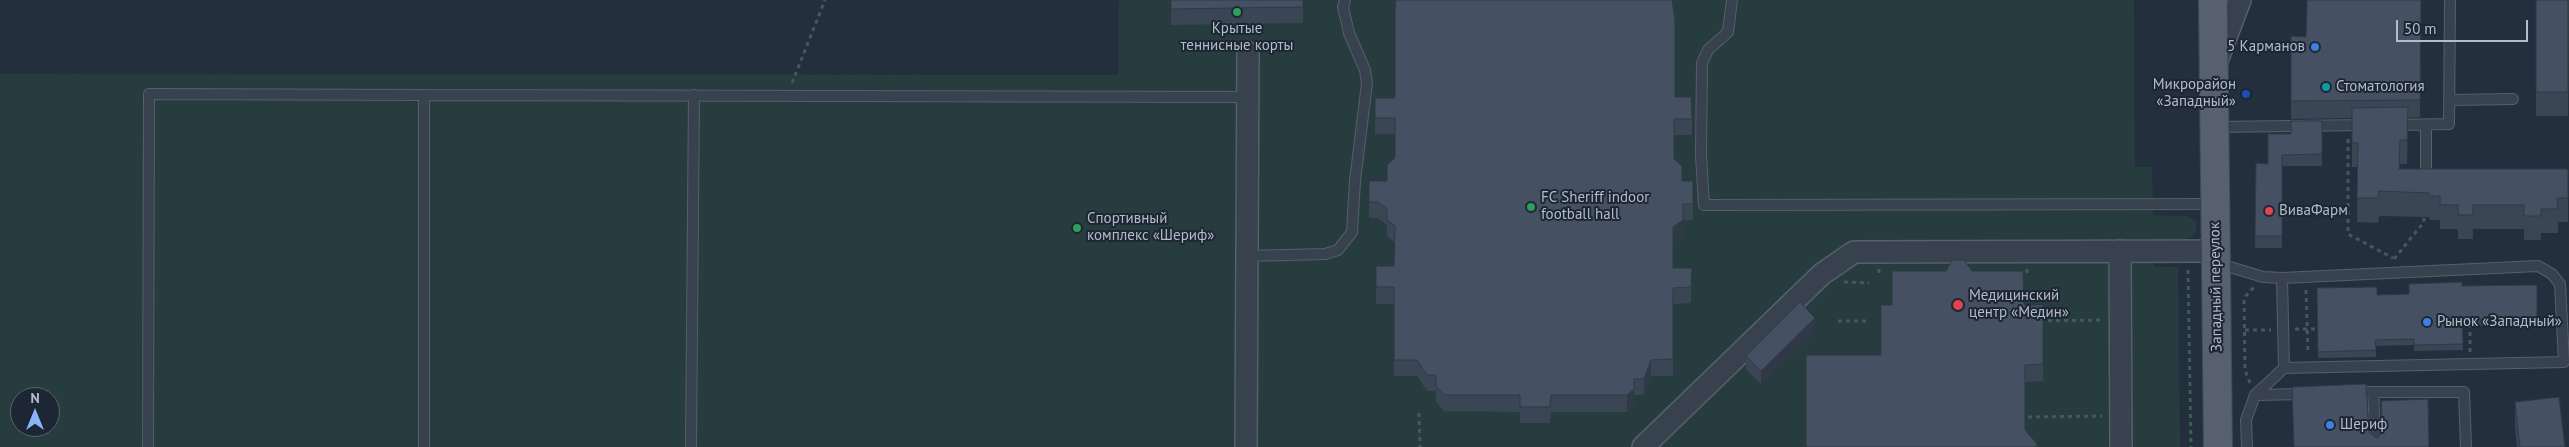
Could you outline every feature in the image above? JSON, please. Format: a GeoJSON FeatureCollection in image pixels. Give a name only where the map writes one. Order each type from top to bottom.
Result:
{"type":"FeatureCollection","features":[{"type":"Feature","properties":{"kind":"main road","name":"Западный переулок"},"geometry":{"type":"LineString","coordinates":[[2213,0],[2218,447]]}},
{"type":"Feature","properties":{"kind":"street"},"geometry":{"type":"LineString","coordinates":[[2213,70],[2240,0]]}},
{"type":"Feature","properties":{"kind":"street"},"geometry":{"type":"LineString","coordinates":[[1246,447],[1248,53]]}},
{"type":"Feature","properties":{"kind":"street"},"geometry":{"type":"LineString","coordinates":[[2120,251],[2120,447]]}},
{"type":"Feature","properties":{"kind":"street"},"geometry":{"type":"LineString","coordinates":[[1643,447],[1822,274],[1854,252],[2188,251],[2216,257]]}},
{"type":"Feature","properties":{"kind":"lane"},"geometry":{"type":"LineString","coordinates":[[1247,256],[1325,254],[1338,250],[1352,232],[1355,181],[1367,83],[1364,70],[1349,33],[1343,7],[1345,0]]}},
{"type":"Feature","properties":{"kind":"lane"},"geometry":{"type":"LineString","coordinates":[[1732,0],[1728,32],[1708,50],[1702,63],[1701,155],[1704,205],[2215,204]]}},
{"type":"Feature","properties":{"kind":"lane"},"geometry":{"type":"LineString","coordinates":[[2214,126],[2449,124],[2450,0]]}},
{"type":"Feature","properties":{"kind":"lane"},"geometry":{"type":"LineString","coordinates":[[148,447],[149,94],[1248,97]]}},
{"type":"Feature","properties":{"kind":"lane"},"geometry":{"type":"LineString","coordinates":[[424,95],[424,447]]}},
{"type":"Feature","properties":{"kind":"lane"},"geometry":{"type":"LineString","coordinates":[[691,447],[694,96]]}},
{"type":"Feature","properties":{"kind":"lane"},"geometry":{"type":"LineString","coordinates":[[2450,100],[2513,99]]}},
{"type":"Feature","properties":{"kind":"lane"},"geometry":{"type":"LineString","coordinates":[[2426,125],[2426,178],[2445,178]]}},
{"type":"Feature","properties":{"kind":"lane"},"geometry":{"type":"LineString","coordinates":[[2216,257],[2263,277],[2282,278],[2538,266],[2552,274],[2560,284],[2564,362],[2284,368],[2254,395],[2246,420],[2247,447]]}},
{"type":"Feature","properties":{"kind":"lane"},"geometry":{"type":"LineString","coordinates":[[2282,278],[2284,368]]}},
{"type":"Feature","properties":{"kind":"lane"},"geometry":{"type":"LineString","coordinates":[[2344,392],[2464,392],[2466,447]]}},
{"type":"Feature","properties":{"kind":"lane"},"geometry":{"type":"LineString","coordinates":[[2374,392],[2376,447]]}},
{"type":"Feature","properties":{"kind":"lane"},"geometry":{"type":"LineString","coordinates":[[2254,395],[2314,394]]}},
{"type":"Feature","properties":{"kind":"path"},"geometry":{"type":"LineString","coordinates":[[787,96],[825,0]]}},
{"type":"Feature","properties":{"kind":"path"},"geometry":{"type":"LineString","coordinates":[[2348,125],[2348,234],[2394,259]]}},
{"type":"Feature","properties":{"kind":"path"},"geometry":{"type":"LineString","coordinates":[[2395,273],[2394,259],[2424,222],[2426,178]]}},
{"type":"Feature","properties":{"kind":"path"},"geometry":{"type":"LineString","coordinates":[[2188,251],[2191,447]]}},
{"type":"Feature","properties":{"kind":"path"},"geometry":{"type":"LineString","coordinates":[[2254,395],[2245,370],[2244,298],[2263,277]]}},
{"type":"Feature","properties":{"kind":"path"},"geometry":{"type":"LineString","coordinates":[[2306,277],[2308,368]]}},
{"type":"Feature","properties":{"kind":"path"},"geometry":{"type":"LineString","coordinates":[[1839,282],[1869,283]]}},
{"type":"Feature","properties":{"kind":"path"},"geometry":{"type":"LineString","coordinates":[[2470,317],[2470,364]]}},
{"type":"Feature","properties":{"kind":"path"},"geometry":{"type":"LineString","coordinates":[[2034,321],[2120,320]]}},
{"type":"Feature","properties":{"kind":"path"},"geometry":{"type":"LineString","coordinates":[[1838,321],[1869,321]]}},
{"type":"Feature","properties":{"kind":"path"},"geometry":{"type":"LineString","coordinates":[[2460,326],[2470,326]]}},
{"type":"Feature","properties":{"kind":"path"},"geometry":{"type":"LineString","coordinates":[[2245,330],[2326,329]]}},
{"type":"Feature","properties":{"kind":"path"},"geometry":{"type":"LineString","coordinates":[[1419,413],[1420,447]]}},
{"type":"Feature","properties":{"kind":"path"},"geometry":{"type":"LineString","coordinates":[[2028,417],[2120,415]]}},
{"type":"Feature","properties":{"kind":"green space","name":"Спортивный комплекс «Шериф»"},"geometry":{"type":"Polygon","coordinates":[[[1119,0],[2134,0],[2135,167],[2152,167],[2153,215],[2187,216],[2196,221],[2196,233],[2187,240],[2154,241],[2154,267],[2178,267],[2180,447],[0,447],[0,74],[1118,75],[1119,0]]]}},
{"type":"Feature","properties":{"kind":"building"},"geometry":{"type":"Polygon","coordinates":[[[1171,0],[1303,0],[1303,7],[1171,9],[1171,0]]]}},
{"type":"Feature","properties":{"kind":"building","name":"FC Sheriff indoor football hall"},"geometry":{"type":"Polygon","coordinates":[[[1396,0],[1672,0],[1675,20],[1675,97],[1691,97],[1692,119],[1674,119],[1674,159],[1682,166],[1682,181],[1693,181],[1693,204],[1683,204],[1683,220],[1673,227],[1673,268],[1692,268],[1691,287],[1673,288],[1673,359],[1651,360],[1644,379],[1634,379],[1634,389],[1627,395],[1551,395],[1550,407],[1520,407],[1520,395],[1444,395],[1436,386],[1436,375],[1427,375],[1417,360],[1394,360],[1394,287],[1376,287],[1376,266],[1394,266],[1395,226],[1387,220],[1387,209],[1378,202],[1369,202],[1369,181],[1387,181],[1387,165],[1395,158],[1395,118],[1375,118],[1375,98],[1395,98],[1396,0]]]}},
{"type":"Feature","properties":{"kind":"building"},"geometry":{"type":"Polygon","coordinates":[[[2307,0],[2421,0],[2420,100],[2291,101],[2291,36],[2306,37],[2307,0]]]}},
{"type":"Feature","properties":{"kind":"building"},"geometry":{"type":"Polygon","coordinates":[[[2536,0],[2568,0],[2568,92],[2536,92],[2536,0]]]}},
{"type":"Feature","properties":{"kind":"building"},"geometry":{"type":"Polygon","coordinates":[[[2408,107],[2407,140],[2400,140],[2399,169],[2568,169],[2568,198],[2557,198],[2558,209],[2541,209],[2541,216],[2524,216],[2524,205],[2473,205],[2473,215],[2458,215],[2458,205],[2440,205],[2440,196],[2430,196],[2429,193],[2379,191],[2378,198],[2357,198],[2358,143],[2352,143],[2352,108],[2408,107]]]}},
{"type":"Feature","properties":{"kind":"building"},"geometry":{"type":"Polygon","coordinates":[[[2291,121],[2322,121],[2322,154],[2282,155],[2282,236],[2255,236],[2256,163],[2268,164],[2268,134],[2291,134],[2291,121]]]}},
{"type":"Feature","properties":{"kind":"building"},"geometry":{"type":"Polygon","coordinates":[[[1952,260],[1964,260],[1972,271],[2023,271],[2024,305],[2043,305],[2043,364],[2025,365],[2025,430],[2038,445],[2035,447],[1806,447],[1806,355],[1881,355],[1881,305],[1892,305],[1892,271],[1946,271],[1952,260]]]}},
{"type":"Feature","properties":{"kind":"building","name":"Рынок «Западный»"},"geometry":{"type":"Polygon","coordinates":[[[2462,282],[2462,286],[2537,285],[2537,318],[2462,320],[2463,344],[2414,345],[2414,339],[2375,340],[2376,350],[2318,352],[2317,288],[2377,287],[2377,295],[2409,294],[2409,284],[2462,282]]]}},
{"type":"Feature","properties":{"kind":"building"},"geometry":{"type":"Polygon","coordinates":[[[1800,302],[1815,318],[1761,371],[1746,356],[1800,302]]]}},
{"type":"Feature","properties":{"kind":"building"},"geometry":{"type":"Polygon","coordinates":[[[2366,384],[2369,432],[2376,438],[2383,431],[2381,401],[2428,399],[2429,447],[2294,447],[2292,387],[2366,384]]]}},
{"type":"Feature","properties":{"kind":"building"},"geometry":{"type":"Polygon","coordinates":[[[2559,397],[2565,447],[2520,447],[2515,402],[2559,397]]]}},
{"type":"Feature","properties":{"kind":"place","name":"Крытые теннисные корты"},"geometry":{"type":"Point","coordinates":[1237,12]}},
{"type":"Feature","properties":{"kind":"place","name":"5 Карманов"},"geometry":{"type":"Point","coordinates":[2315,47]}},
{"type":"Feature","properties":{"kind":"place","name":"Стоматология"},"geometry":{"type":"Point","coordinates":[2326,87]}},
{"type":"Feature","properties":{"kind":"place","name":"Микрорайон «Западный»"},"geometry":{"type":"Point","coordinates":[2246,94]}},
{"type":"Feature","properties":{"kind":"place","name":"FC Sheriff indoor football hall"},"geometry":{"type":"Point","coordinates":[1531,207]}},
{"type":"Feature","properties":{"kind":"place","name":"ВиваФарм"},"geometry":{"type":"Point","coordinates":[2269,211]}},
{"type":"Feature","properties":{"kind":"place","name":"Спортивный комплекс «Шериф»"},"geometry":{"type":"Point","coordinates":[1077,228]}},
{"type":"Feature","properties":{"kind":"place","name":"Медицинский центр «Медин»"},"geometry":{"type":"Point","coordinates":[1958,305]}},
{"type":"Feature","properties":{"kind":"place","name":"Рынок «Западный»"},"geometry":{"type":"Point","coordinates":[2427,322]}},
{"type":"Feature","properties":{"kind":"place","name":"Шериф"},"geometry":{"type":"Point","coordinates":[2330,425]}}]}
